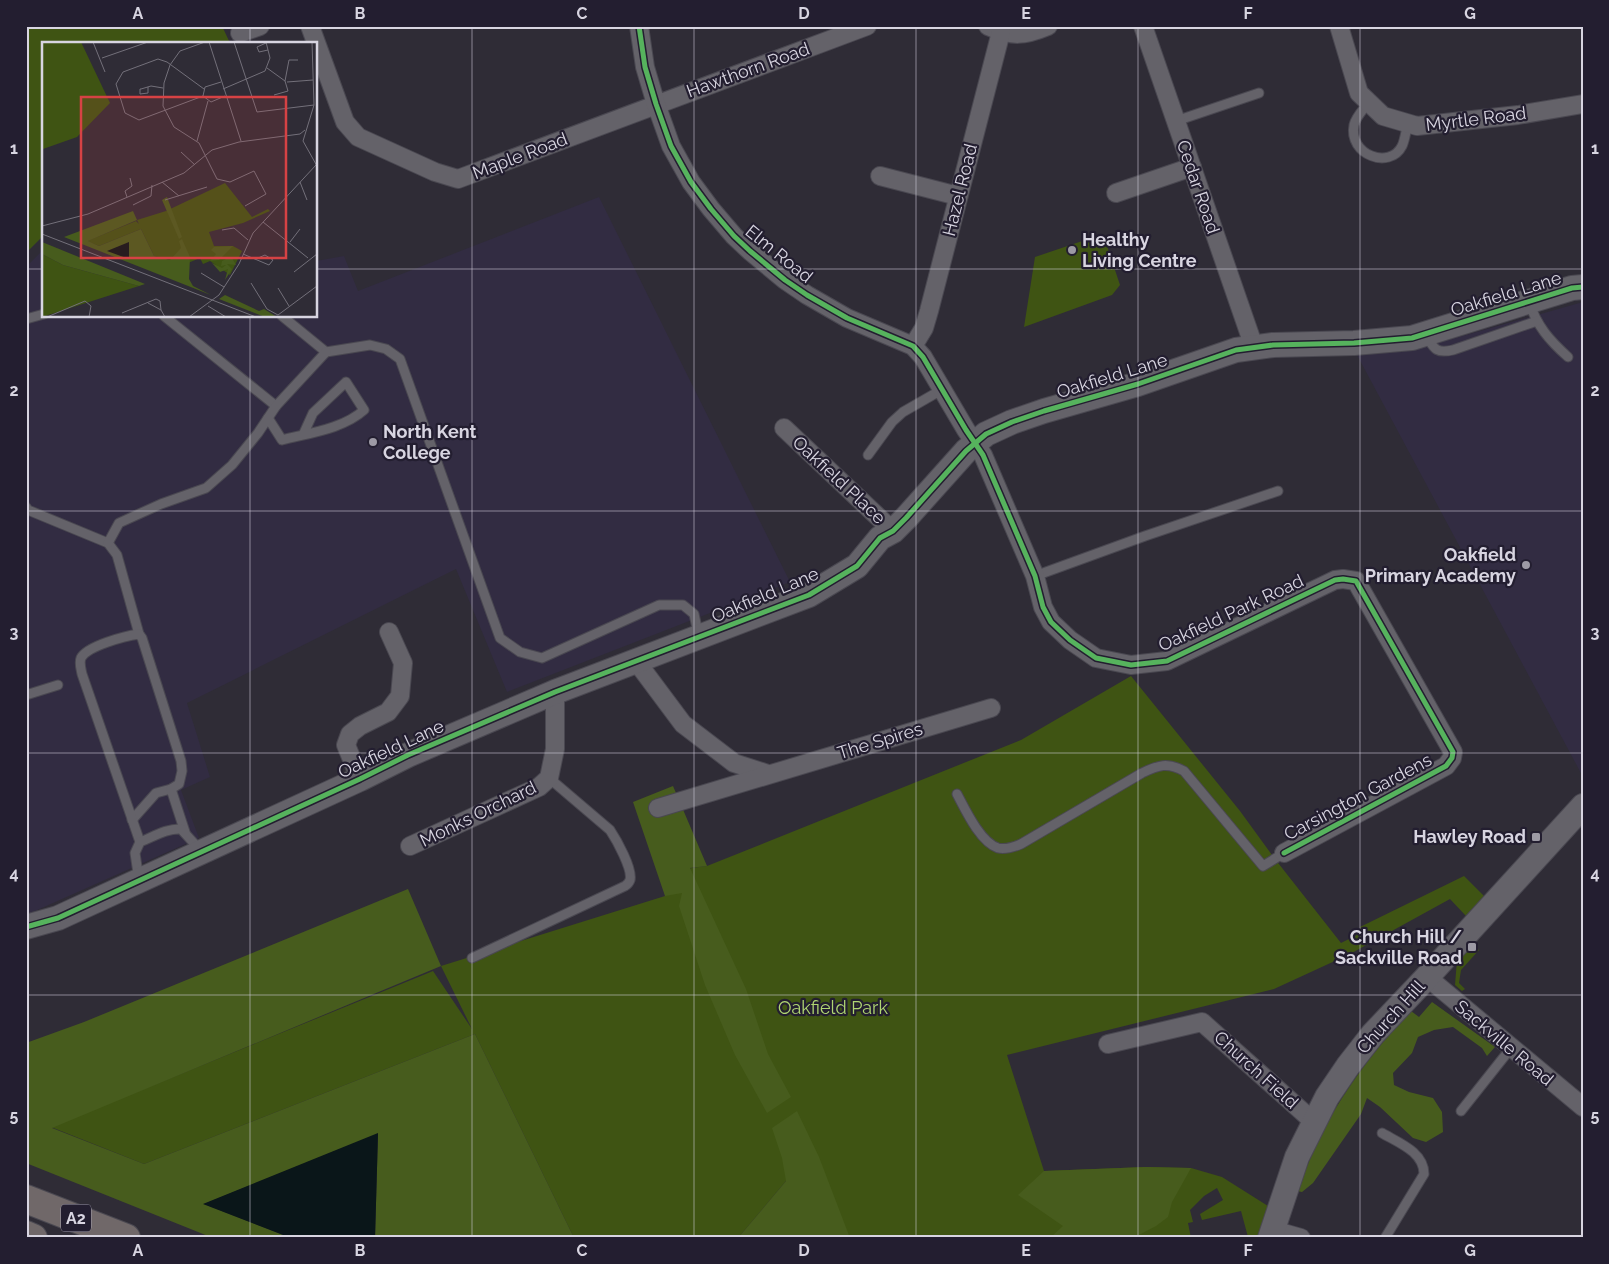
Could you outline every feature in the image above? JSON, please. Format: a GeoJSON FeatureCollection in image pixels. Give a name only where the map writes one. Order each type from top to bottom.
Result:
{"type":"FeatureCollection","features":[{"type":"Feature","properties":{"kind":"highway","name":"A2"},"geometry":{"type":"LineString","coordinates":[[26,1199],[126,1238]]}},
{"type":"Feature","properties":{"kind":"highway"},"geometry":{"type":"LineString","coordinates":[[26,1235],[33,1238]]}},
{"type":"Feature","properties":{"kind":"street"},"geometry":{"type":"LineString","coordinates":[[240,33],[260,26]]}},
{"type":"Feature","properties":{"kind":"street","name":"Maple Road"},"geometry":{"type":"LineString","coordinates":[[310,26],[316,42]]}},
{"type":"Feature","properties":{"kind":"street","name":"Elm Road"},"geometry":{"type":"LineString","coordinates":[[639,26],[644,59],[656,104],[671,146],[692,182],[722,222],[750,251],[785,280],[822,304],[854,321],[913,346],[926,360],[975,443]]}},
{"type":"Feature","properties":{"kind":"street","name":"Hawthorn Road"},"geometry":{"type":"LineString","coordinates":[[656,104],[867,26]]}},
{"type":"Feature","properties":{"kind":"street","name":"Hazel Road"},"geometry":{"type":"LineString","coordinates":[[913,346],[928,316],[958,196],[995,29],[1019,35],[1048,26]]}},
{"type":"Feature","properties":{"kind":"street","name":"Cedar Road"},"geometry":{"type":"LineString","coordinates":[[1143,26],[1254,347]]}},
{"type":"Feature","properties":{"kind":"street","name":"Myrtle Road"},"geometry":{"type":"LineString","coordinates":[[1339,26],[1359,93],[1383,116],[1418,126],[1518,115],[1583,104]]}},
{"type":"Feature","properties":{"kind":"street","name":"Maple Road"},"geometry":{"type":"LineString","coordinates":[[318,48],[345,122],[358,137],[435,172],[458,179],[656,104]]}},
{"type":"Feature","properties":{"kind":"street"},"geometry":{"type":"LineString","coordinates":[[1116,194],[1192,167]]}},
{"type":"Feature","properties":{"kind":"street"},"geometry":{"type":"LineString","coordinates":[[880,176],[958,196]]}},
{"type":"Feature","properties":{"kind":"street","name":"Oakfield Lane"},"geometry":{"type":"LineString","coordinates":[[26,927],[58,918],[408,755],[555,692],[809,595],[857,566],[880,538],[893,531],[975,443],[990,432],[1026,417],[1138,384],[1232,352],[1254,347],[1354,343],[1412,338],[1533,311],[1572,288],[1583,287]]}},
{"type":"Feature","properties":{"kind":"street","name":"Oakfield Place"},"geometry":{"type":"LineString","coordinates":[[784,428],[893,531]]}},
{"type":"Feature","properties":{"kind":"street","name":"Oakfield Park Road"},"geometry":{"type":"LineString","coordinates":[[975,443],[983,455],[1035,576],[1042,607],[1051,622],[1060,631],[1096,658],[1131,665],[1167,661],[1335,580],[1356,581],[1453,752],[1452,758],[1446,766]]}},
{"type":"Feature","properties":{"kind":"street"},"geometry":{"type":"LineString","coordinates":[[360,779],[346,745],[350,734],[360,726],[388,712],[400,696],[403,663],[389,632]]}},
{"type":"Feature","properties":{"kind":"street"},"geometry":{"type":"LineString","coordinates":[[636,661],[683,724],[734,763],[768,774]]}},
{"type":"Feature","properties":{"kind":"street","name":"Monks Orchard"},"geometry":{"type":"LineString","coordinates":[[410,846],[539,786],[549,778],[555,749],[555,692]]}},
{"type":"Feature","properties":{"kind":"street","name":"The Spires"},"geometry":{"type":"LineString","coordinates":[[658,808],[991,708]]}},
{"type":"Feature","properties":{"kind":"street","name":"Carsington Gardens"},"geometry":{"type":"LineString","coordinates":[[1284,853],[1446,766]]}},
{"type":"Feature","properties":{"kind":"street","name":"Church Hill"},"geometry":{"type":"LineString","coordinates":[[1272,1234],[1297,1157],[1327,1097],[1353,1060],[1373,1034],[1427,978],[1583,806]]}},
{"type":"Feature","properties":{"kind":"street","name":"Sackville Road"},"geometry":{"type":"LineString","coordinates":[[1427,978],[1583,1107]]}},
{"type":"Feature","properties":{"kind":"street","name":"Church Field"},"geometry":{"type":"LineString","coordinates":[[1108,1044],[1202,1022],[1314,1122]]}},
{"type":"Feature","properties":{"kind":"street"},"geometry":{"type":"LineString","coordinates":[[1272,1234],[1301,1238]]}},
{"type":"Feature","properties":{"kind":"lane"},"geometry":{"type":"LineString","coordinates":[[1176,121],[1259,93]]}},
{"type":"Feature","properties":{"kind":"lane"},"geometry":{"type":"LineString","coordinates":[[1369,102],[1354,126],[1356,141],[1363,152],[1374,157],[1383,158],[1396,153],[1402,146],[1408,123]]}},
{"type":"Feature","properties":{"kind":"lane"},"geometry":{"type":"LineString","coordinates":[[1533,311],[1548,339],[1568,357]]}},
{"type":"Feature","properties":{"kind":"lane"},"geometry":{"type":"LineString","coordinates":[[26,319],[42,315]]}},
{"type":"Feature","properties":{"kind":"lane"},"geometry":{"type":"LineString","coordinates":[[166,318],[276,406]]}},
{"type":"Feature","properties":{"kind":"lane"},"geometry":{"type":"LineString","coordinates":[[284,318],[326,352]]}},
{"type":"Feature","properties":{"kind":"lane"},"geometry":{"type":"LineString","coordinates":[[108,543],[119,523],[161,504],[206,488],[232,464],[276,406],[326,352],[370,345],[386,349],[400,359],[500,638],[520,652],[542,658],[659,605],[683,605],[694,614],[699,637]]}},
{"type":"Feature","properties":{"kind":"lane"},"geometry":{"type":"LineString","coordinates":[[268,418],[282,440],[303,435],[324,430],[356,417],[364,410],[346,382],[313,413],[303,435]]}},
{"type":"Feature","properties":{"kind":"lane"},"geometry":{"type":"LineString","coordinates":[[868,455],[892,422],[903,412],[943,390]]}},
{"type":"Feature","properties":{"kind":"lane"},"geometry":{"type":"LineString","coordinates":[[1035,576],[1278,491]]}},
{"type":"Feature","properties":{"kind":"lane"},"geometry":{"type":"LineString","coordinates":[[26,507],[28,510],[108,543],[117,554],[139,634],[142,638],[181,761],[182,771],[179,784],[171,789],[156,792],[132,820]]}},
{"type":"Feature","properties":{"kind":"lane"},"geometry":{"type":"LineString","coordinates":[[139,634],[130,635],[90,649],[82,658],[80,665],[140,842],[135,854],[140,880]]}},
{"type":"Feature","properties":{"kind":"lane"},"geometry":{"type":"LineString","coordinates":[[26,695],[58,685]]}},
{"type":"Feature","properties":{"kind":"lane"},"geometry":{"type":"LineString","coordinates":[[957,794],[970,818],[990,843],[998,848],[1009,848],[1021,844],[1142,773],[1157,766],[1172,765],[1184,771],[1263,866],[1284,853]]}},
{"type":"Feature","properties":{"kind":"lane"},"geometry":{"type":"LineString","coordinates":[[472,958],[625,886],[629,882],[629,869],[610,830],[549,778]]}},
{"type":"Feature","properties":{"kind":"lane"},"geometry":{"type":"LineString","coordinates":[[171,789],[185,832]]}},
{"type":"Feature","properties":{"kind":"lane"},"geometry":{"type":"LineString","coordinates":[[140,842],[176,829],[181,829],[201,851]]}},
{"type":"Feature","properties":{"kind":"lane"},"geometry":{"type":"LineString","coordinates":[[1461,1111],[1511,1048]]}},
{"type":"Feature","properties":{"kind":"lane"},"geometry":{"type":"LineString","coordinates":[[1382,1133],[1416,1154],[1424,1164],[1424,1174],[1385,1238]]}},
{"type":"Feature","properties":{"kind":"shaded area","name":"North Kent College"},"geometry":{"type":"Polygon","coordinates":[[[599,197],[790,582],[507,692],[456,569],[187,703],[210,777],[181,790],[199,838],[26,915],[26,267],[42,251],[42,318],[318,318],[318,261],[344,256],[358,291],[599,197]]]}},
{"type":"Feature","properties":{"kind":"shaded area","name":"Oakfield Primary Academy"},"geometry":{"type":"Polygon","coordinates":[[[1583,302],[1583,777],[1356,353],[1420,348],[1583,302]]]}},
{"type":"Feature","properties":{"kind":"shaded area"},"geometry":{"type":"Polygon","coordinates":[[[378,1133],[375,1238],[291,1238],[203,1204],[378,1133]]]}},
{"type":"Feature","properties":{"kind":"green space"},"geometry":{"type":"Polygon","coordinates":[[[26,26],[222,26],[230,42],[42,42],[42,237],[26,253],[26,26]]]}},
{"type":"Feature","properties":{"kind":"green space"},"geometry":{"type":"Polygon","coordinates":[[[1103,234],[1120,285],[1112,295],[1024,327],[1035,257],[1103,234]]]}},
{"type":"Feature","properties":{"kind":"green space","name":"Oakfield Park"},"geometry":{"type":"Polygon","coordinates":[[[1131,676],[1240,811],[1341,943],[1363,932],[1360,927],[1464,876],[1484,896],[1466,916],[1450,899],[1350,954],[1274,989],[1007,1055],[1044,1171],[1146,1167],[1191,1168],[1222,1177],[1268,1206],[1257,1238],[1245,1238],[1248,1237],[1241,1211],[1202,1220],[1200,1214],[1223,1200],[1217,1188],[1204,1196],[1190,1210],[1193,1222],[1188,1223],[1191,1238],[823,1238],[786,1181],[738,1238],[574,1238],[475,1034],[144,1164],[51,1127],[433,971],[472,1029],[441,966],[665,896],[677,877],[684,870],[707,866],[1021,740],[1131,676]]]}},
{"type":"Feature","properties":{"kind":"green space"},"geometry":{"type":"Polygon","coordinates":[[[673,786],[707,866],[690,868],[746,989],[768,1054],[791,1097],[767,1113],[735,1055],[705,985],[679,906],[682,893],[665,896],[633,802],[673,786]]]}},
{"type":"Feature","properties":{"kind":"green space"},"geometry":{"type":"Polygon","coordinates":[[[408,889],[441,966],[52,1128],[144,1164],[475,1034],[574,1238],[375,1238],[378,1134],[204,1204],[291,1238],[213,1238],[26,1163],[26,1043],[84,1022],[408,889]]]}},
{"type":"Feature","properties":{"kind":"green space"},"geometry":{"type":"Polygon","coordinates":[[[1471,944],[1479,950],[1461,970],[1459,983],[1465,989],[1462,991],[1455,985],[1457,960],[1471,944]]]}},
{"type":"Feature","properties":{"kind":"green space"},"geometry":{"type":"Polygon","coordinates":[[[1432,1002],[1495,1047],[1487,1056],[1482,1048],[1453,1027],[1434,1030],[1418,1037],[1412,1053],[1393,1073],[1394,1085],[1409,1092],[1433,1098],[1442,1112],[1443,1132],[1426,1142],[1413,1138],[1380,1107],[1367,1098],[1361,1114],[1313,1183],[1302,1192],[1297,1191],[1321,1135],[1353,1081],[1386,1038],[1411,1011],[1419,1017],[1432,1002]]]}},
{"type":"Feature","properties":{"kind":"green space"},"geometry":{"type":"Polygon","coordinates":[[[797,1111],[819,1157],[850,1238],[738,1238],[786,1181],[782,1158],[772,1128],[797,1111]]]}},
{"type":"Feature","properties":{"kind":"green space"},"geometry":{"type":"Polygon","coordinates":[[[1146,1167],[1191,1168],[1172,1202],[1168,1217],[1156,1226],[1133,1238],[1050,1238],[1063,1226],[1018,1195],[1044,1171],[1146,1167]]]}},
{"type":"Feature","properties":{"kind":"cycle path"},"geometry":{"type":"LineString","coordinates":[[639,26],[645,67],[656,104],[671,146],[691,182],[734,236],[785,280],[847,318],[913,346],[923,357],[983,455],[1035,576],[1043,607],[1051,622],[1070,640],[1096,658],[1131,665],[1167,661],[1335,580],[1356,581],[1453,752],[1452,758],[1446,766],[1284,853]]}},
{"type":"Feature","properties":{"kind":"cycle path"},"geometry":{"type":"LineString","coordinates":[[26,927],[58,918],[408,755],[555,692],[809,595],[857,566],[880,538],[893,531],[906,518],[966,451],[986,434],[1012,422],[1138,384],[1236,350],[1273,345],[1354,343],[1412,338],[1572,288],[1583,287]]}},
{"type":"Feature","properties":{"kind":"place","name":"Healthy Living Centre"},"geometry":{"type":"Point","coordinates":[1072,250]}},
{"type":"Feature","properties":{"kind":"place","name":"North Kent College"},"geometry":{"type":"Point","coordinates":[373,442]}},
{"type":"Feature","properties":{"kind":"place","name":"Oakfield Primary Academy"},"geometry":{"type":"Point","coordinates":[1526,565]}},
{"type":"Feature","properties":{"kind":"place","name":"Hawley Road"},"geometry":{"type":"Point","coordinates":[1536,837]}},
{"type":"Feature","properties":{"kind":"place","name":"Church Hill / Sackville Road"},"geometry":{"type":"Point","coordinates":[1472,947]}}]}
